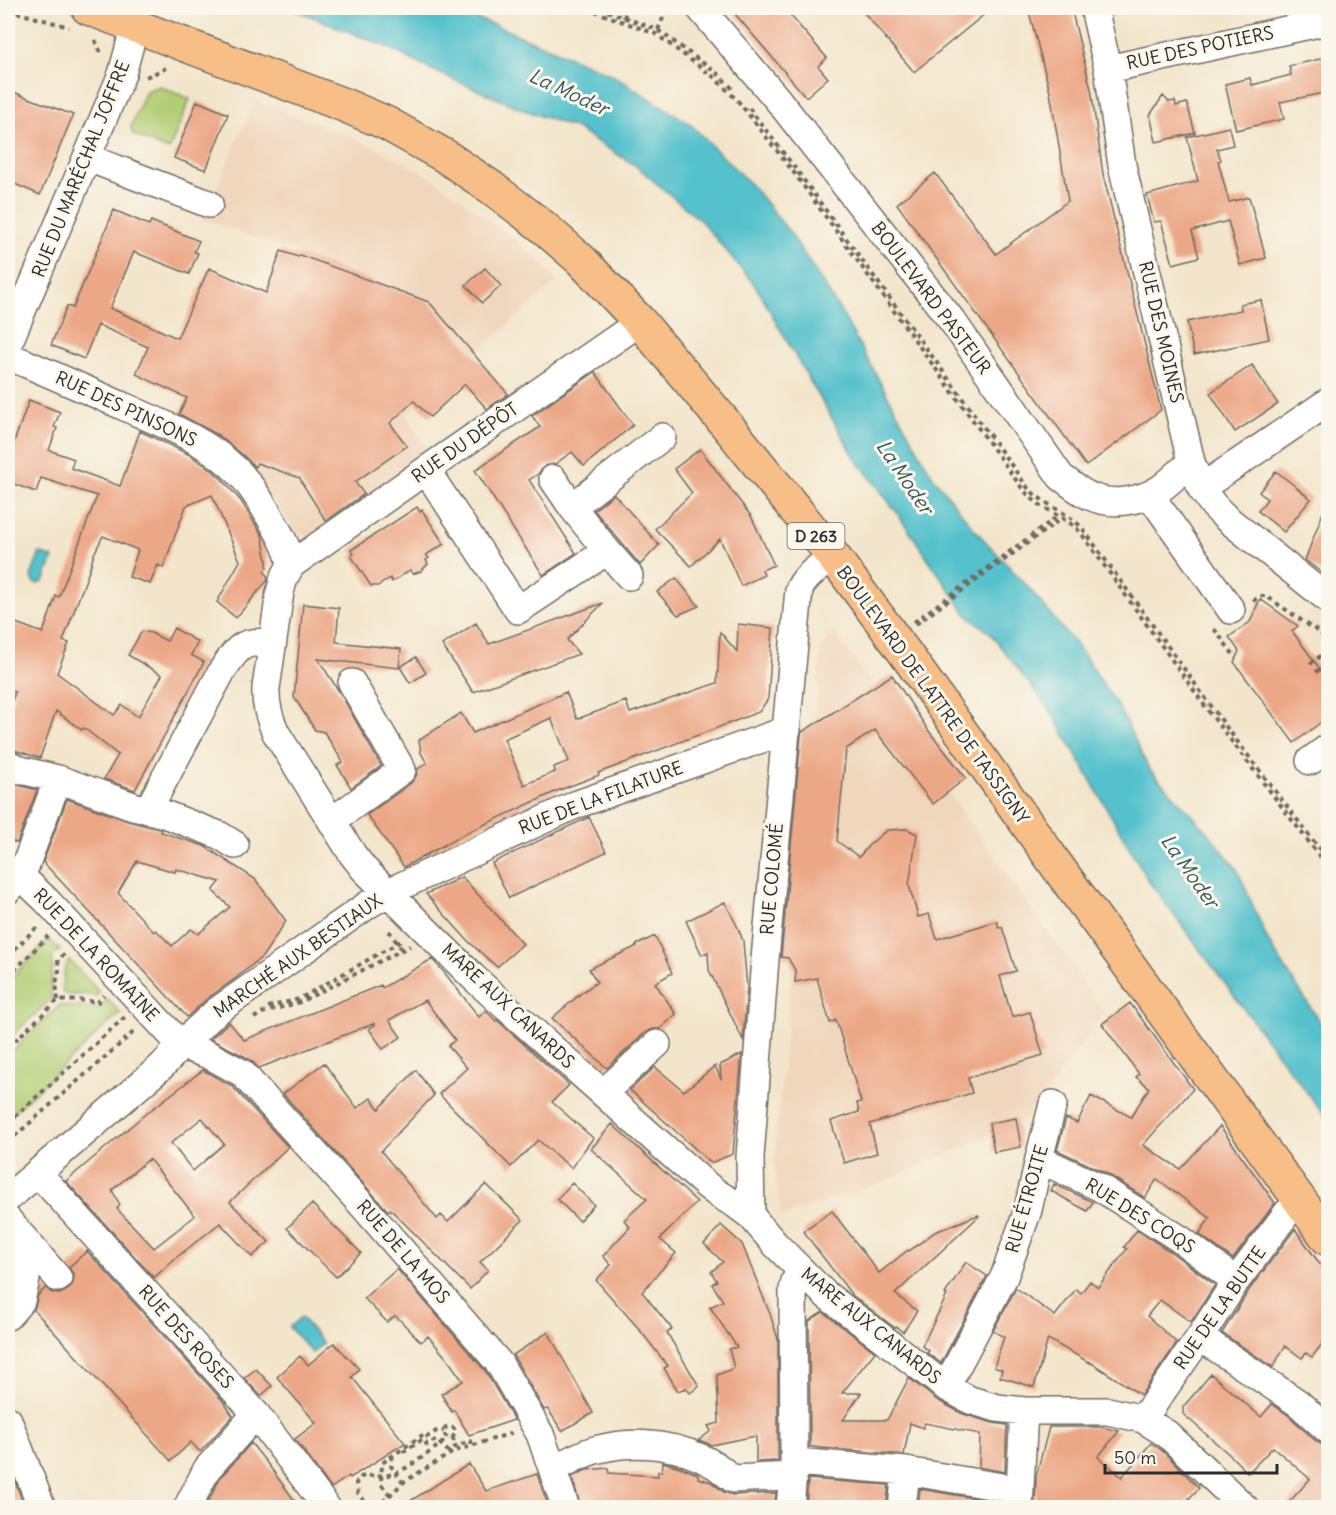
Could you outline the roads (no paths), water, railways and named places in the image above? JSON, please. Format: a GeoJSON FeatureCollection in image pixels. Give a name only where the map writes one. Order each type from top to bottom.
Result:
{"type":"FeatureCollection","features":[{"type":"Feature","properties":{"kind":"main road","name":"BOULEVARD DE LATTRE DE TASSIGNY"},"geometry":{"type":"LineString","coordinates":[[88,17],[137,17],[386,123],[445,156],[492,188],[550,232],[581,260],[640,322],[832,556],[905,653],[1329,1239]]}},
{"type":"Feature","properties":{"kind":"street","name":"BOULEVARD PASTEUR"},"geometry":{"type":"LineString","coordinates":[[700,8],[778,100],[953,322],[1061,477],[1095,499],[1128,500],[1150,495],[1191,462]]}},
{"type":"Feature","properties":{"kind":"street","name":"RUE DES MOINES"},"geometry":{"type":"LineString","coordinates":[[1094,8],[1108,69],[1122,165],[1191,462],[1201,488],[1226,518],[1329,599]]}},
{"type":"Feature","properties":{"kind":"street","name":"RUE DU MARÉCHAL JOFFRE"},"geometry":{"type":"LineString","coordinates":[[8,344],[124,71],[137,17]]}},
{"type":"Feature","properties":{"kind":"street","name":"RUE DES POTIERS"},"geometry":{"type":"LineString","coordinates":[[1108,69],[1329,21]]}},
{"type":"Feature","properties":{"kind":"street"},"geometry":{"type":"LineString","coordinates":[[88,158],[209,204]]}},
{"type":"Feature","properties":{"kind":"street","name":"RUE DU DÉPÔT"},"geometry":{"type":"LineString","coordinates":[[291,565],[640,322]]}},
{"type":"Feature","properties":{"kind":"street","name":"RUE DES PINSONS"},"geometry":{"type":"LineString","coordinates":[[8,356],[177,430],[211,450],[234,467],[263,506],[284,545],[291,565]]}},
{"type":"Feature","properties":{"kind":"street"},"geometry":{"type":"LineString","coordinates":[[1201,488],[1329,402]]}},
{"type":"Feature","properties":{"kind":"street"},"geometry":{"type":"LineString","coordinates":[[572,507],[662,437]]}},
{"type":"Feature","properties":{"kind":"street"},"geometry":{"type":"LineString","coordinates":[[426,470],[518,610],[607,551]]}},
{"type":"Feature","properties":{"kind":"street"},"geometry":{"type":"LineString","coordinates":[[553,479],[572,507],[630,576]]}},
{"type":"Feature","properties":{"kind":"street"},"geometry":{"type":"LineString","coordinates":[[1150,495],[1235,612]]}},
{"type":"Feature","properties":{"kind":"street","name":"RUE COLOMÉ"},"geometry":{"type":"LineString","coordinates":[[751,1216],[750,1157],[765,959],[799,590],[806,579],[832,556]]}},
{"type":"Feature","properties":{"kind":"street","name":"MARCHÉ AUX BESTIAUX"},"geometry":{"type":"LineString","coordinates":[[8,1198],[162,1066],[217,1011],[364,907],[388,893],[361,865],[282,744],[270,719],[266,698],[272,643],[280,592],[291,565]]}},
{"type":"Feature","properties":{"kind":"street"},"geometry":{"type":"LineString","coordinates":[[148,810],[230,658],[246,643],[272,643]]}},
{"type":"Feature","properties":{"kind":"street"},"geometry":{"type":"LineString","coordinates":[[332,821],[402,770],[352,683]]}},
{"type":"Feature","properties":{"kind":"street","name":"RUE DE LA FILATURE"},"geometry":{"type":"LineString","coordinates":[[388,893],[575,805],[787,730]]}},
{"type":"Feature","properties":{"kind":"street"},"geometry":{"type":"LineString","coordinates":[[9,771],[58,779],[133,806],[164,814],[219,835],[235,845]]}},
{"type":"Feature","properties":{"kind":"street"},"geometry":{"type":"LineString","coordinates":[[12,879],[58,779]]}},
{"type":"Feature","properties":{"kind":"street","name":"RUE DE LA ROMAINE"},"geometry":{"type":"LineString","coordinates":[[12,879],[46,900],[181,1045]]}},
{"type":"Feature","properties":{"kind":"street","name":"MARE AUX CANARDS"},"geometry":{"type":"LineString","coordinates":[[388,893],[473,977],[705,1184],[751,1216],[825,1294],[946,1387],[970,1400],[997,1408],[1024,1411],[1108,1411],[1143,1419],[1167,1434],[1245,1508]]}},
{"type":"Feature","properties":{"kind":"street"},"geometry":{"type":"LineString","coordinates":[[603,1093],[657,1044]]}},
{"type":"Feature","properties":{"kind":"street","name":"RUE DE LA MOS"},"geometry":{"type":"LineString","coordinates":[[181,1045],[209,1055],[242,1073],[364,1207],[499,1363],[540,1434],[566,1508]]}},
{"type":"Feature","properties":{"kind":"street","name":"RUE ÉTROITE"},"geometry":{"type":"LineString","coordinates":[[946,1387],[1004,1277],[1028,1210],[1053,1104]]}},
{"type":"Feature","properties":{"kind":"street","name":"RUE DES COQS"},"geometry":{"type":"LineString","coordinates":[[1039,1159],[1099,1187],[1180,1239],[1236,1281]]}},
{"type":"Feature","properties":{"kind":"street","name":"RUE DES ROSES"},"geometry":{"type":"LineString","coordinates":[[38,1173],[256,1414],[327,1508]]}},
{"type":"Feature","properties":{"kind":"street","name":"RUE DE LA BUTTE"},"geometry":{"type":"LineString","coordinates":[[1143,1419],[1236,1281],[1287,1213],[1301,1201]]}},
{"type":"Feature","properties":{"kind":"street"},"geometry":{"type":"LineString","coordinates":[[8,1220],[58,1278]]}},
{"type":"Feature","properties":{"kind":"street"},"geometry":{"type":"LineString","coordinates":[[8,1243],[18,1252],[26,1270],[26,1278],[21,1301],[8,1316]]}},
{"type":"Feature","properties":{"kind":"street"},"geometry":{"type":"LineString","coordinates":[[790,1508],[793,1469],[793,1290],[801,1271]]}},
{"type":"Feature","properties":{"kind":"street"},"geometry":{"type":"LineString","coordinates":[[1200,1336],[1298,1403],[1329,1430]]}},
{"type":"Feature","properties":{"kind":"street"},"geometry":{"type":"LineString","coordinates":[[553,1469],[598,1449],[615,1446],[658,1445],[697,1456],[716,1466],[733,1479],[793,1469],[906,1471],[1019,1499],[1024,1411]]}},
{"type":"Feature","properties":{"kind":"street"},"geometry":{"type":"LineString","coordinates":[[187,1508],[207,1469],[256,1414]]}},
{"type":"Feature","properties":{"kind":"street"},"geometry":{"type":"LineString","coordinates":[[8,1420],[42,1508]]}},
{"type":"Feature","properties":{"kind":"street"},"geometry":{"type":"LineString","coordinates":[[902,1508],[906,1471]]}},
{"type":"Feature","properties":{"kind":"water","name":"La Moder"},"geometry":{"type":"Polygon","coordinates":[[[291,8],[446,8],[492,24],[612,75],[689,123],[754,188],[791,234],[841,312],[932,475],[974,529],[1027,586],[1084,655],[1119,708],[1149,769],[1206,830],[1237,869],[1269,943],[1328,1035],[1328,1120],[1148,880],[1052,713],[990,633],[966,614],[895,510],[856,459],[755,285],[702,222],[635,165],[575,128],[524,110],[432,70],[387,47],[291,8]]]}},
{"type":"Feature","properties":{"kind":"water"},"geometry":{"type":"Polygon","coordinates":[[[40,553],[53,558],[44,581],[37,584],[33,582],[31,576],[40,553]]]}},
{"type":"Feature","properties":{"kind":"water"},"geometry":{"type":"Polygon","coordinates":[[[301,1317],[323,1343],[312,1353],[289,1327],[301,1317]]]}}]}
